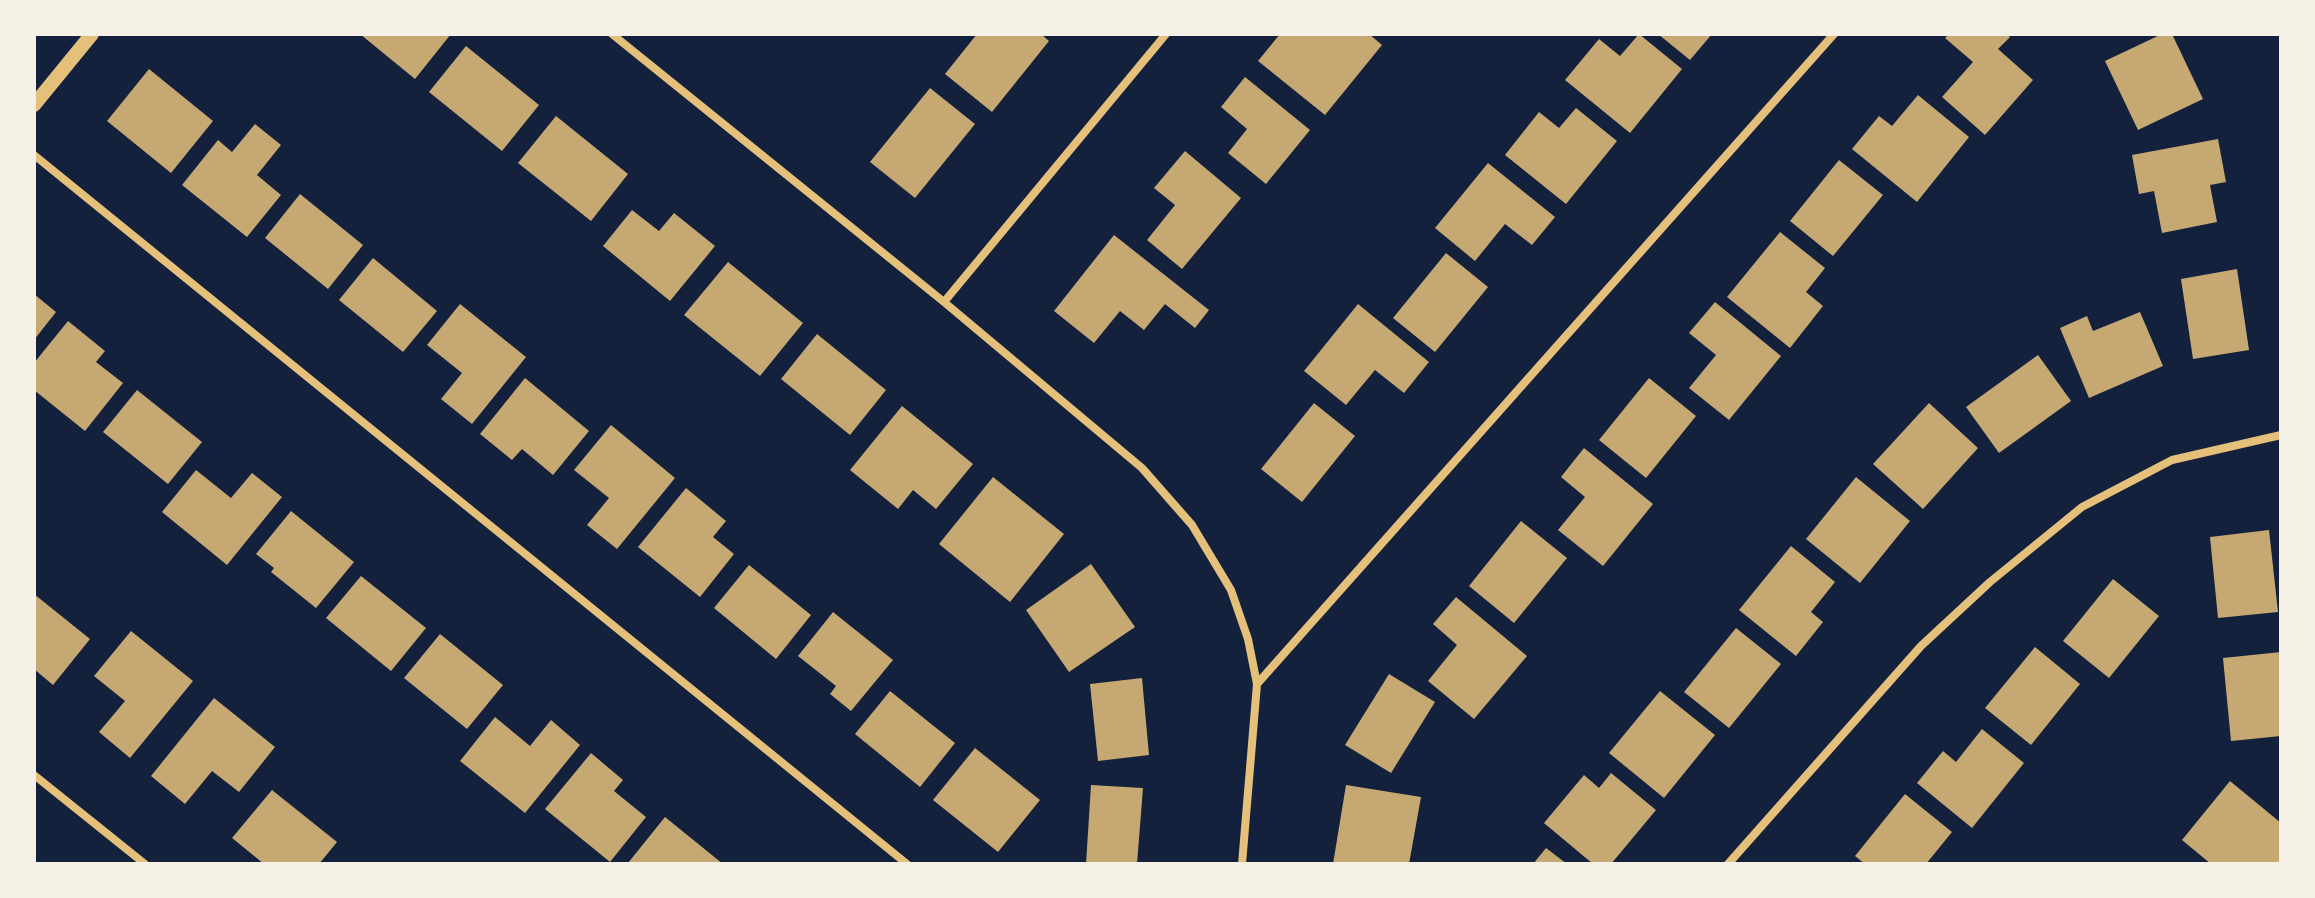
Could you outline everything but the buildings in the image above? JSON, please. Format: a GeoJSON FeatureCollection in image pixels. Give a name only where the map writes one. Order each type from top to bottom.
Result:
{"type":"FeatureCollection","features":[{"type":"Feature","properties":{"kind":"street"},"geometry":{"type":"LineString","coordinates":[[34,105],[92,34]]}},
{"type":"Feature","properties":{"kind":"street"},"geometry":{"type":"LineString","coordinates":[[612,34],[944,302],[1142,468],[1192,525],[1231,590],[1248,639],[1257,684],[1242,864]]}},
{"type":"Feature","properties":{"kind":"street"},"geometry":{"type":"LineString","coordinates":[[944,302],[1166,34]]}},
{"type":"Feature","properties":{"kind":"street"},"geometry":{"type":"LineString","coordinates":[[1257,684],[1834,34]]}},
{"type":"Feature","properties":{"kind":"street"},"geometry":{"type":"LineString","coordinates":[[34,155],[907,864]]}},
{"type":"Feature","properties":{"kind":"street"},"geometry":{"type":"LineString","coordinates":[[1728,864],[1921,646],[1990,582],[2082,507],[2172,460],[2281,435]]}},
{"type":"Feature","properties":{"kind":"street"},"geometry":{"type":"LineString","coordinates":[[34,775],[145,864]]}}]}
